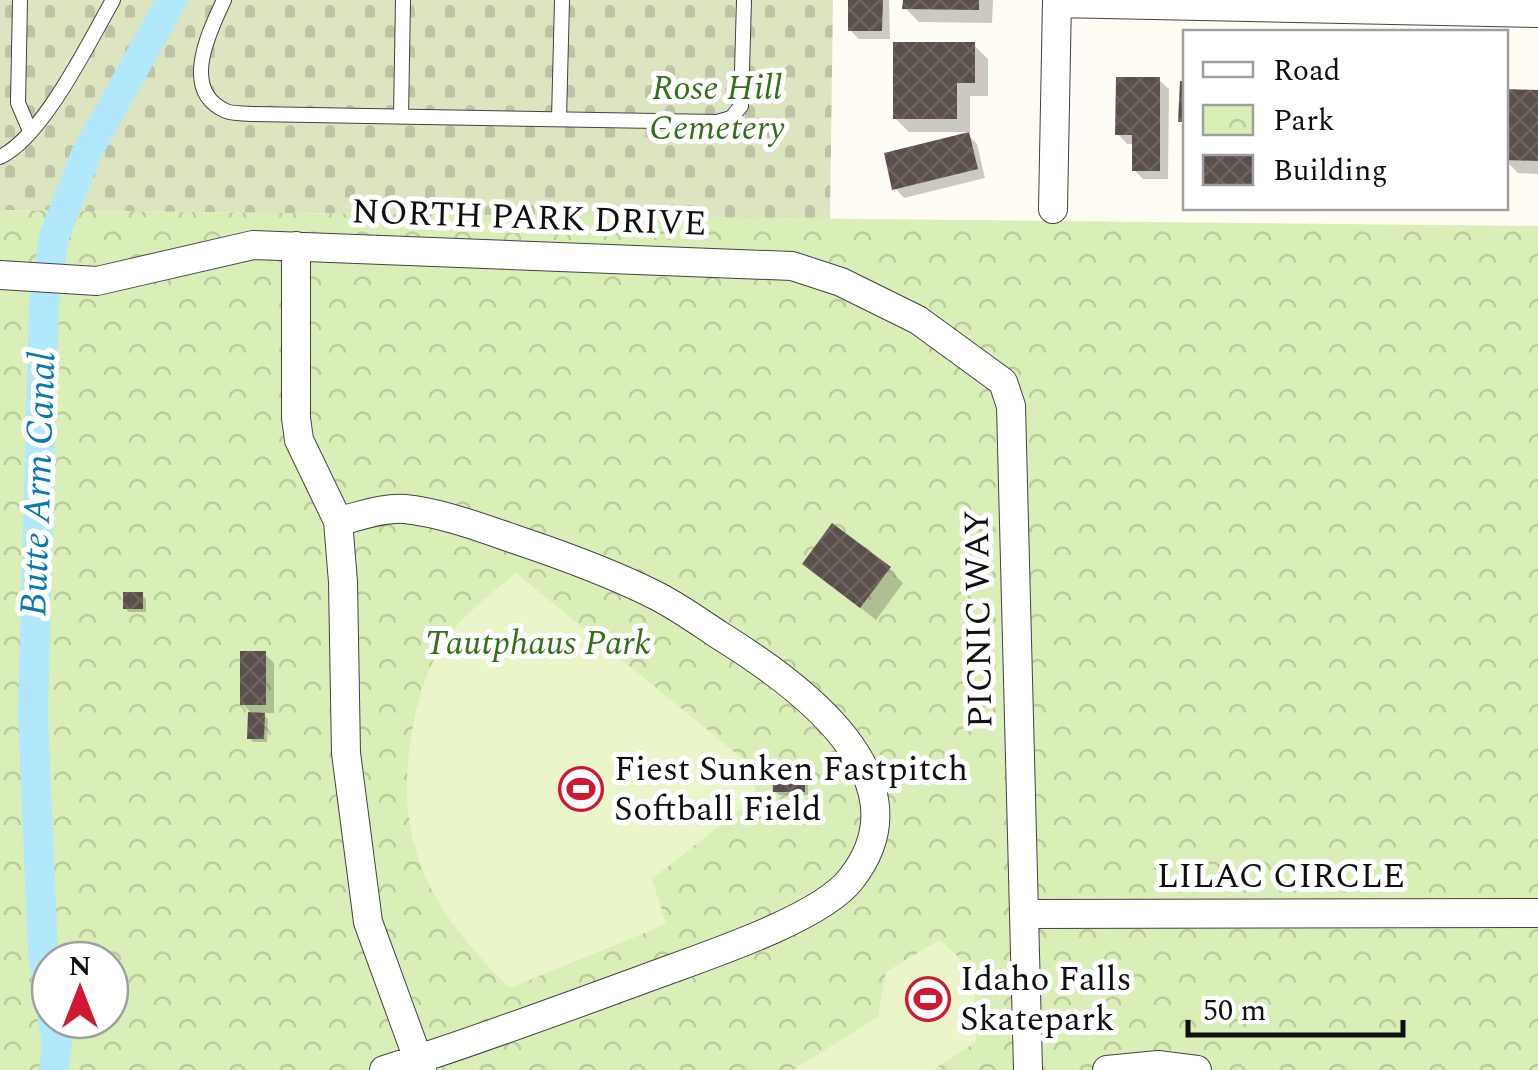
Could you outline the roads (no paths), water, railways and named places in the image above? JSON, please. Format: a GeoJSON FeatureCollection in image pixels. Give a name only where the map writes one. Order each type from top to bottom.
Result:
{"type":"FeatureCollection","features":[{"type":"Feature","properties":{"kind":"street"},"geometry":{"type":"LineString","coordinates":[[1052,209],[1057,2],[1538,14]]}},
{"type":"Feature","properties":{"kind":"street","name":"NORTH PARK DRIVE"},"geometry":{"type":"LineString","coordinates":[[12,276],[96,281],[252,245],[792,266],[842,282],[918,320],[1003,382],[1011,406]]}},
{"type":"Feature","properties":{"kind":"street"},"geometry":{"type":"LineString","coordinates":[[296,246],[296,418],[299,440],[338,520],[346,753],[368,922],[420,1065]]}},
{"type":"Feature","properties":{"kind":"street","name":"PICNIC WAY"},"geometry":{"type":"LineString","coordinates":[[1011,406],[1028,1070]]}},
{"type":"Feature","properties":{"kind":"street"},"geometry":{"type":"LineString","coordinates":[[338,520],[401,509],[465,522],[583,562],[658,596],[748,652],[808,698],[844,734],[864,767],[875,810],[870,849],[850,880],[822,906],[716,952],[420,1065],[384,1070]]}},
{"type":"Feature","properties":{"kind":"street","name":"LILAC CIRCLE"},"geometry":{"type":"LineString","coordinates":[[1024,914],[1538,914]]}},
{"type":"Feature","properties":{"kind":"street"},"geometry":{"type":"LineString","coordinates":[[1108,1070],[1158,1065],[1198,1070]]}},
{"type":"Feature","properties":{"kind":"lane"},"geometry":{"type":"LineString","coordinates":[[20,0],[18,103],[30,131]]}},
{"type":"Feature","properties":{"kind":"lane"},"geometry":{"type":"LineString","coordinates":[[0,157],[15,150],[63,87],[112,0]]}},
{"type":"Feature","properties":{"kind":"lane"},"geometry":{"type":"LineString","coordinates":[[224,0],[202,52],[201,72],[207,94],[225,110],[251,114],[716,122],[732,118],[740,106],[744,0]]}},
{"type":"Feature","properties":{"kind":"lane"},"geometry":{"type":"LineString","coordinates":[[401,117],[403,0]]}},
{"type":"Feature","properties":{"kind":"lane"},"geometry":{"type":"LineString","coordinates":[[559,119],[562,0]]}},
{"type":"Feature","properties":{"kind":"waterway","name":"Butte Arm Canal"},"geometry":{"type":"LineString","coordinates":[[42,940],[33,713],[44,303],[54,237],[86,154],[172,0]]}},
{"type":"Feature","properties":{"kind":"waterway","name":"Butte Arm Canal"},"geometry":{"type":"LineString","coordinates":[[54,1070],[57,1040]]}},
{"type":"Feature","properties":{"kind":"place","name":"Fiest Sunken Fastpitch Softball Field"},"geometry":{"type":"Point","coordinates":[581,789]}},
{"type":"Feature","properties":{"kind":"place","name":"Idaho Falls Skatepark"},"geometry":{"type":"Point","coordinates":[928,999]}},
{"type":"Feature","properties":{"kind":"park label","name":"Rose Hill Cemetery"},"geometry":{"type":"Point","coordinates":[717,108]}},
{"type":"Feature","properties":{"kind":"park label","name":"Tautphaus Park"},"geometry":{"type":"Point","coordinates":[538,643]}}]}
